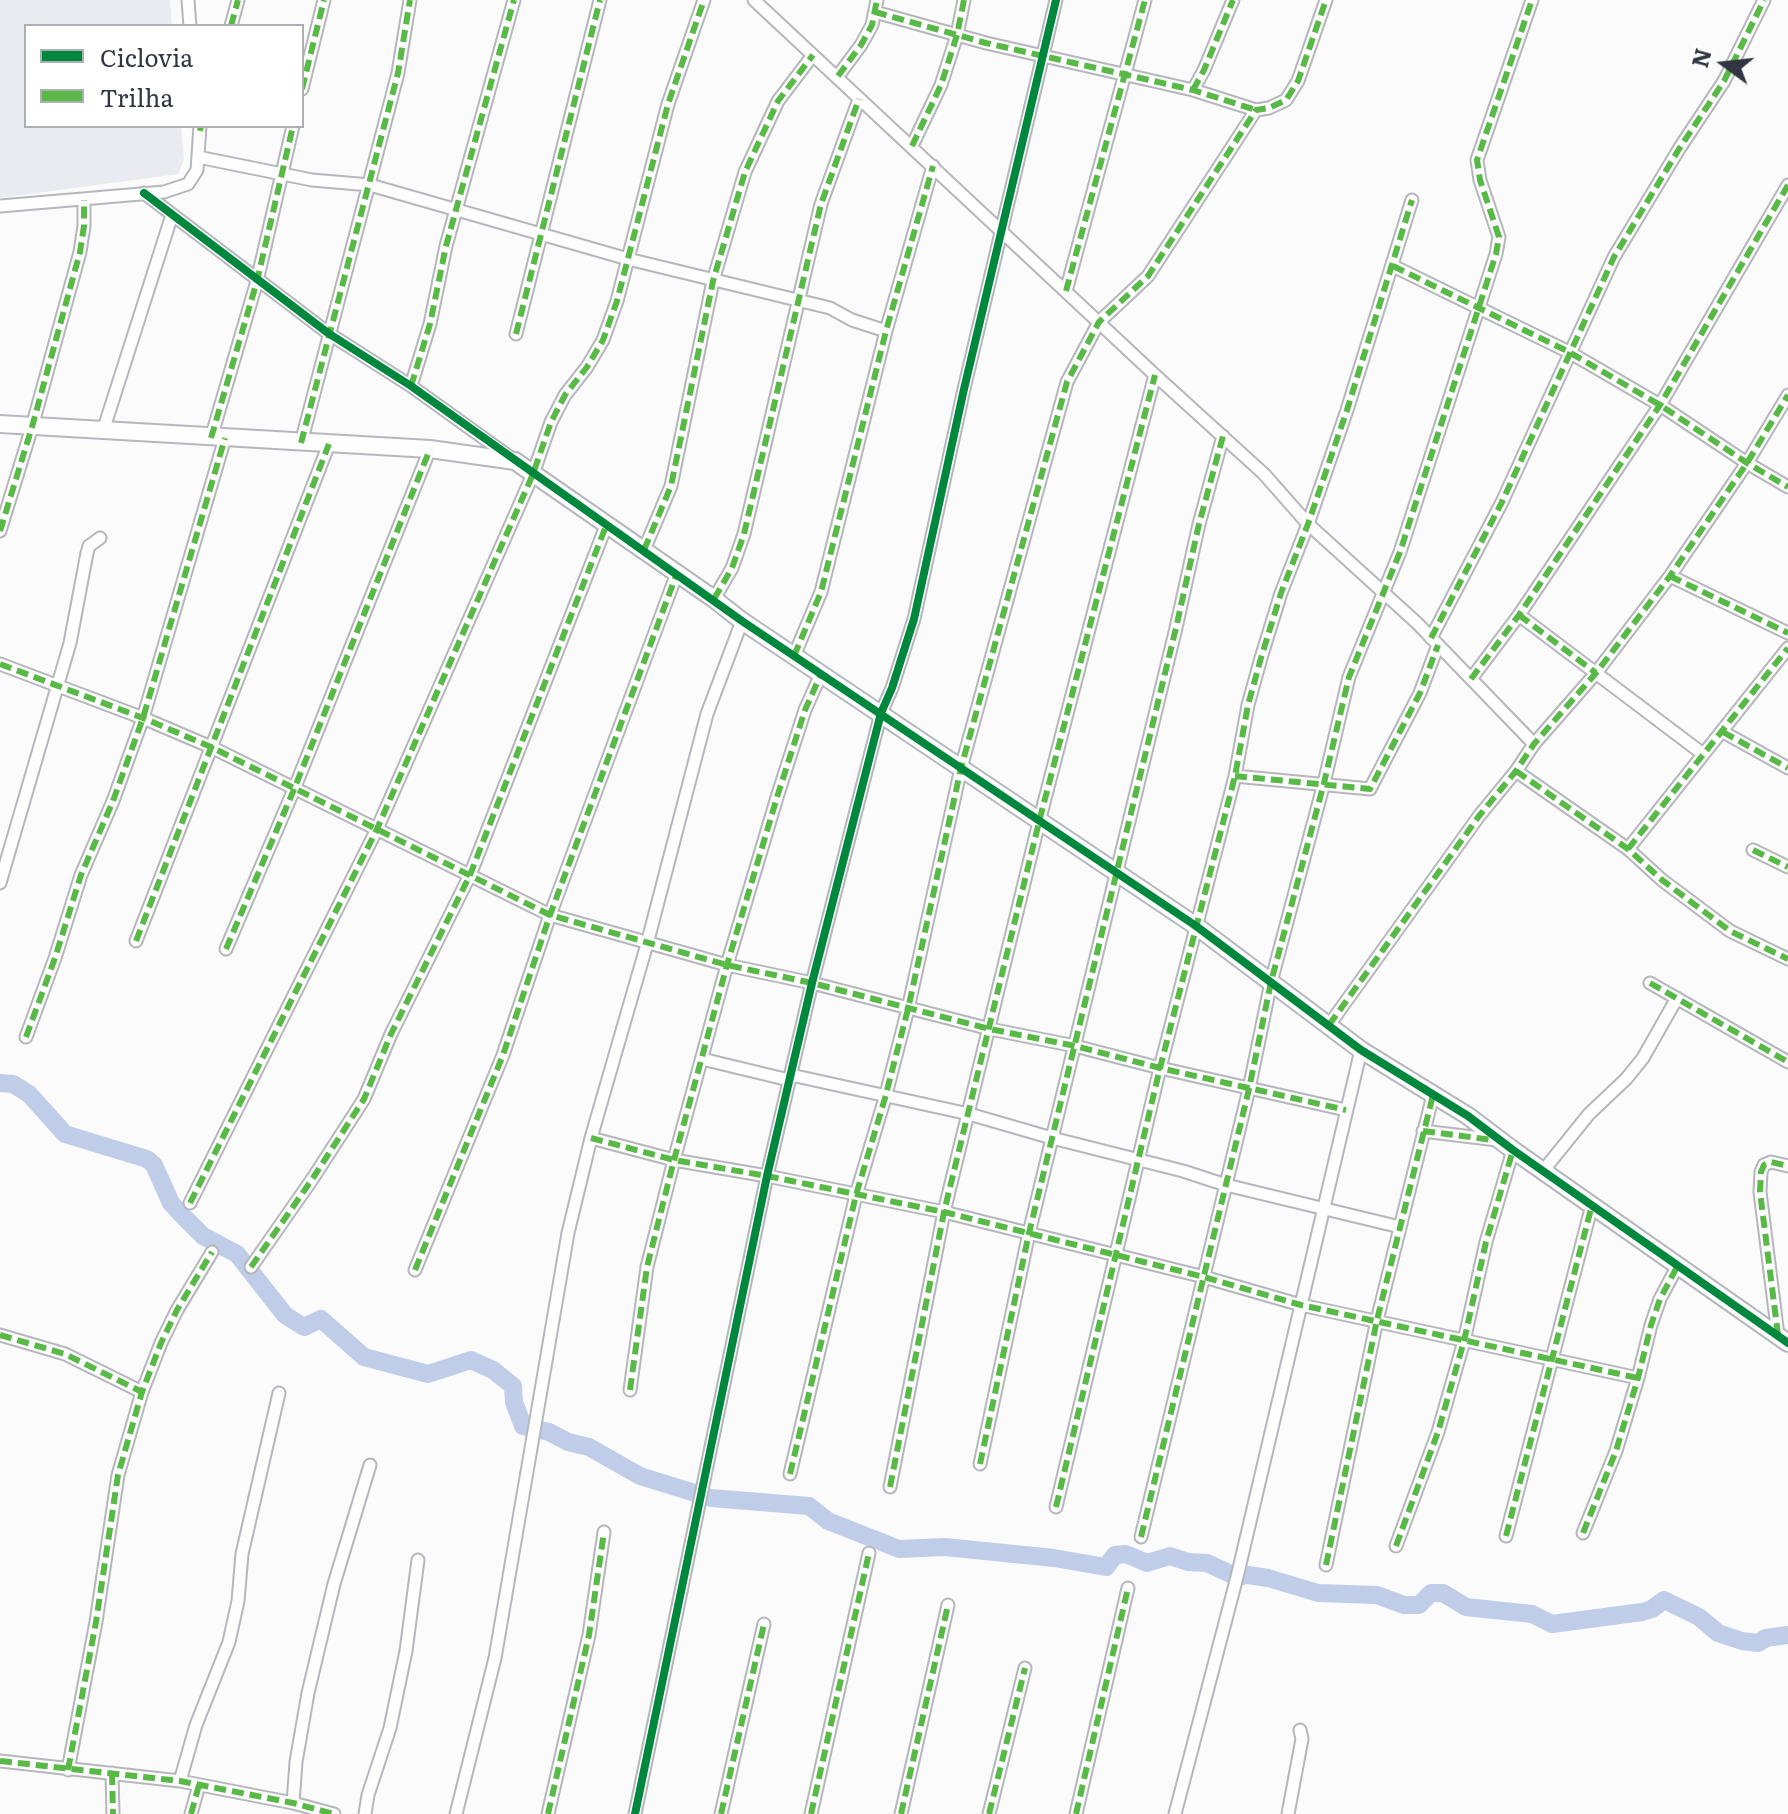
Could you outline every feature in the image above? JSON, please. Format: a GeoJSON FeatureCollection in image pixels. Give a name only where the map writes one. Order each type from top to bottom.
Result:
{"type":"FeatureCollection","features":[{"type":"Feature","properties":{"kind":"street"},"geometry":{"type":"LineString","coordinates":[[188,0],[190,24]]}},
{"type":"Feature","properties":{"kind":"street"},"geometry":{"type":"LineString","coordinates":[[232,24],[238,0]]}},
{"type":"Feature","properties":{"kind":"street"},"geometry":{"type":"LineString","coordinates":[[304,81],[324,0]]}},
{"type":"Feature","properties":{"kind":"street"},"geometry":{"type":"LineString","coordinates":[[301,443],[398,73],[410,0]]}},
{"type":"Feature","properties":{"kind":"street"},"geometry":{"type":"LineString","coordinates":[[411,386],[514,0]]}},
{"type":"Feature","properties":{"kind":"street"},"geometry":{"type":"LineString","coordinates":[[516,334],[600,0]]}},
{"type":"Feature","properties":{"kind":"street"},"geometry":{"type":"LineString","coordinates":[[190,1203],[377,829],[533,474],[551,422],[565,395],[603,340],[628,259],[668,104],[704,0]]}},
{"type":"Feature","properties":{"kind":"street"},"geometry":{"type":"LineString","coordinates":[[754,0],[1264,474],[1308,524],[1434,642],[1534,744]]}},
{"type":"Feature","properties":{"kind":"street"},"geometry":{"type":"LineString","coordinates":[[912,146],[941,85],[964,0]]}},
{"type":"Feature","properties":{"kind":"street"},"geometry":{"type":"LineString","coordinates":[[635,1814],[767,1176],[812,983],[881,713],[914,619],[1056,0]]}},
{"type":"Feature","properties":{"kind":"street"},"geometry":{"type":"LineString","coordinates":[[1066,291],[1145,0]]}},
{"type":"Feature","properties":{"kind":"street"},"geometry":{"type":"LineString","coordinates":[[1193,90],[1233,0]]}},
{"type":"Feature","properties":{"kind":"street"},"geometry":{"type":"LineString","coordinates":[[838,76],[861,45],[876,6],[957,35],[1193,90],[1256,110],[1279,105],[1286,100],[1298,81],[1326,0]]}},
{"type":"Feature","properties":{"kind":"street"},"geometry":{"type":"LineString","coordinates":[[1141,1537],[1249,1089],[1271,982],[1349,677],[1384,594],[1479,310],[1499,237],[1480,180],[1477,160],[1532,0]]}},
{"type":"Feature","properties":{"kind":"street"},"geometry":{"type":"LineString","coordinates":[[1235,776],[1370,789],[1420,693],[1434,642],[1614,257],[1724,81],[1764,0]]}},
{"type":"Feature","properties":{"kind":"street"},"geometry":{"type":"LineString","coordinates":[[644,550],[671,486],[713,281],[745,172],[778,101],[813,55]]}},
{"type":"Feature","properties":{"kind":"street"},"geometry":{"type":"LineString","coordinates":[[714,599],[732,568],[744,534],[821,204],[859,99]]}},
{"type":"Feature","properties":{"kind":"street"},"geometry":{"type":"LineString","coordinates":[[790,1474],[856,1195],[908,1009],[961,768],[1067,382],[1099,322],[1148,276],[1256,110]]}},
{"type":"Feature","properties":{"kind":"street"},"geometry":{"type":"LineString","coordinates":[[0,206],[164,192],[188,184],[197,170],[200,128]]}},
{"type":"Feature","properties":{"kind":"street"},"geometry":{"type":"LineString","coordinates":[[26,1037],[81,875],[113,801],[143,718],[218,438],[292,128]]}},
{"type":"Feature","properties":{"kind":"street"},"geometry":{"type":"LineString","coordinates":[[198,157],[312,180],[370,185],[628,259],[830,308],[852,320],[886,331]]}},
{"type":"Feature","properties":{"kind":"street"},"geometry":{"type":"LineString","coordinates":[[794,656],[821,592],[886,331],[933,166]]}},
{"type":"Feature","properties":{"kind":"street"},"geometry":{"type":"LineString","coordinates":[[1471,679],[1519,615],[1660,405],[1788,185]]}},
{"type":"Feature","properties":{"kind":"street"},"geometry":{"type":"LineString","coordinates":[[144,193],[328,333],[411,386],[742,621],[1196,926],[1361,1050],[1468,1116],[1783,1339]]}},
{"type":"Feature","properties":{"kind":"street"},"geometry":{"type":"LineString","coordinates":[[0,531],[80,252],[84,200]]}},
{"type":"Feature","properties":{"kind":"street"},"geometry":{"type":"LineString","coordinates":[[1056,1507],[1160,1068],[1235,776],[1245,718],[1261,658],[1281,593],[1308,524],[1412,200]]}},
{"type":"Feature","properties":{"kind":"street"},"geometry":{"type":"LineString","coordinates":[[103,431],[172,215]]}},
{"type":"Feature","properties":{"kind":"street"},"geometry":{"type":"LineString","coordinates":[[1393,266],[1569,352],[1660,405],[1788,487]]}},
{"type":"Feature","properties":{"kind":"street"},"geometry":{"type":"LineString","coordinates":[[890,1487],[944,1212],[1039,822],[1155,375]]}},
{"type":"Feature","properties":{"kind":"street"},"geometry":{"type":"LineString","coordinates":[[1329,1025],[1479,816],[1534,744],[1596,673],[1670,576],[1747,463],[1788,395]]}},
{"type":"Feature","properties":{"kind":"street"},"geometry":{"type":"LineString","coordinates":[[0,424],[430,449],[515,461]]}},
{"type":"Feature","properties":{"kind":"street"},"geometry":{"type":"LineString","coordinates":[[980,1464],[1029,1233],[1199,524],[1223,436]]}},
{"type":"Feature","properties":{"kind":"street"},"geometry":{"type":"LineString","coordinates":[[136,941],[329,444]]}},
{"type":"Feature","properties":{"kind":"street"},"geometry":{"type":"LineString","coordinates":[[226,949],[295,787],[430,449]]}},
{"type":"Feature","properties":{"kind":"street"},"geometry":{"type":"LineString","coordinates":[[251,1267],[364,1099],[391,1034],[470,875],[606,526]]}},
{"type":"Feature","properties":{"kind":"street"},"geometry":{"type":"LineString","coordinates":[[0,883],[70,643],[89,546],[100,538]]}},
{"type":"Feature","properties":{"kind":"street"},"geometry":{"type":"LineString","coordinates":[[415,1270],[503,1055],[550,915],[677,573]]}},
{"type":"Feature","properties":{"kind":"street"},"geometry":{"type":"LineString","coordinates":[[1670,576],[1788,633]]}},
{"type":"Feature","properties":{"kind":"street"},"geometry":{"type":"LineString","coordinates":[[1519,615],[1703,754]]}},
{"type":"Feature","properties":{"kind":"street"},"geometry":{"type":"LineString","coordinates":[[456,1814],[495,1658],[568,1233],[707,714],[742,621]]}},
{"type":"Feature","properties":{"kind":"street"},"geometry":{"type":"LineString","coordinates":[[1628,849],[1788,648]]}},
{"type":"Feature","properties":{"kind":"street"},"geometry":{"type":"LineString","coordinates":[[0,664],[211,747],[550,915],[727,965],[1346,1110]]}},
{"type":"Feature","properties":{"kind":"street"},"geometry":{"type":"LineString","coordinates":[[630,1390],[647,1267],[674,1160],[727,965],[796,738],[821,674]]}},
{"type":"Feature","properties":{"kind":"street"},"geometry":{"type":"LineString","coordinates":[[1723,732],[1788,768]]}},
{"type":"Feature","properties":{"kind":"street"},"geometry":{"type":"LineString","coordinates":[[1516,771],[1628,849],[1662,880],[1730,931],[1788,959]]}},
{"type":"Feature","properties":{"kind":"street"},"geometry":{"type":"LineString","coordinates":[[1753,850],[1788,867]]}},
{"type":"Feature","properties":{"kind":"street"},"geometry":{"type":"LineString","coordinates":[[1650,983],[1788,1062]]}},
{"type":"Feature","properties":{"kind":"street"},"geometry":{"type":"LineString","coordinates":[[1543,1171],[1589,1114],[1643,1058],[1677,998]]}},
{"type":"Feature","properties":{"kind":"street"},"geometry":{"type":"LineString","coordinates":[[1175,1814],[1237,1577],[1361,1050]]}},
{"type":"Feature","properties":{"kind":"street"},"geometry":{"type":"LineString","coordinates":[[702,1059],[969,1114],[1324,1211],[1400,1227]]}},
{"type":"Feature","properties":{"kind":"street"},"geometry":{"type":"LineString","coordinates":[[1326,1565],[1377,1320],[1433,1095]]}},
{"type":"Feature","properties":{"kind":"street"},"geometry":{"type":"LineString","coordinates":[[1423,1131],[1507,1146]]}},
{"type":"Feature","properties":{"kind":"street"},"geometry":{"type":"LineString","coordinates":[[591,1138],[674,1160],[944,1212],[1204,1277],[1301,1305],[1638,1378]]}},
{"type":"Feature","properties":{"kind":"street"},"geometry":{"type":"LineString","coordinates":[[1396,1546],[1438,1432],[1464,1341],[1507,1146]]}},
{"type":"Feature","properties":{"kind":"street"},"geometry":{"type":"LineString","coordinates":[[1783,1339],[1760,1192],[1764,1165],[1771,1162],[1788,1166]]}},
{"type":"Feature","properties":{"kind":"street"},"geometry":{"type":"LineString","coordinates":[[1506,1536],[1592,1205]]}},
{"type":"Feature","properties":{"kind":"street"},"geometry":{"type":"LineString","coordinates":[[68,1770],[96,1622],[113,1502],[142,1392],[177,1310],[212,1252]]}},
{"type":"Feature","properties":{"kind":"street"},"geometry":{"type":"LineString","coordinates":[[1583,1533],[1616,1451],[1660,1299],[1678,1265]]}},
{"type":"Feature","properties":{"kind":"street"},"geometry":{"type":"LineString","coordinates":[[0,1335],[65,1354],[142,1392]]}},
{"type":"Feature","properties":{"kind":"street"},"geometry":{"type":"LineString","coordinates":[[180,1781],[196,1725],[229,1642],[238,1601],[242,1554],[279,1393]]}},
{"type":"Feature","properties":{"kind":"street"},"geometry":{"type":"LineString","coordinates":[[287,1806],[308,1693],[334,1584],[370,1465]]}},
{"type":"Feature","properties":{"kind":"street"},"geometry":{"type":"LineString","coordinates":[[548,1814],[589,1635],[604,1532]]}},
{"type":"Feature","properties":{"kind":"street"},"geometry":{"type":"LineString","coordinates":[[811,1814],[869,1553]]}},
{"type":"Feature","properties":{"kind":"street"},"geometry":{"type":"LineString","coordinates":[[365,1814],[390,1728],[406,1651],[418,1560]]}},
{"type":"Feature","properties":{"kind":"street"},"geometry":{"type":"LineString","coordinates":[[1076,1814],[1128,1588]]}},
{"type":"Feature","properties":{"kind":"street"},"geometry":{"type":"LineString","coordinates":[[901,1814],[948,1605]]}},
{"type":"Feature","properties":{"kind":"street"},"geometry":{"type":"LineString","coordinates":[[721,1814],[764,1624]]}},
{"type":"Feature","properties":{"kind":"street"},"geometry":{"type":"LineString","coordinates":[[989,1814],[1025,1668]]}},
{"type":"Feature","properties":{"kind":"street"},"geometry":{"type":"LineString","coordinates":[[1288,1814],[1302,1739],[1300,1730]]}},
{"type":"Feature","properties":{"kind":"street"},"geometry":{"type":"LineString","coordinates":[[0,1761],[180,1781],[334,1814]]}},
{"type":"Feature","properties":{"kind":"street"},"geometry":{"type":"LineString","coordinates":[[112,1773],[113,1814]]}},
{"type":"Feature","properties":{"kind":"street"},"geometry":{"type":"LineString","coordinates":[[191,1814],[199,1785]]}},
{"type":"Feature","properties":{"kind":"shaded area"},"geometry":{"type":"Polygon","coordinates":[[[0,0],[170,0],[172,24],[24,24],[24,128],[181,128],[184,160],[178,174],[0,198],[0,0]]]}},
{"type":"Feature","properties":{"kind":"waterway"},"geometry":{"type":"LineString","coordinates":[[0,1083],[13,1084],[29,1094],[65,1134],[147,1159],[154,1165],[171,1203],[182,1215],[203,1236],[237,1254],[285,1315],[304,1327],[321,1319],[364,1357],[428,1374],[471,1360],[493,1370],[513,1386],[514,1402],[523,1426],[589,1447],[640,1476],[711,1498],[809,1506],[828,1521],[899,1549],[945,1547],[1054,1558],[1106,1567],[1115,1555],[1126,1554],[1147,1563],[1170,1556],[1188,1562],[1207,1563],[1237,1577],[1268,1578],[1318,1593],[1377,1595],[1404,1605],[1419,1605],[1431,1593],[1443,1593],[1466,1607],[1532,1614],[1552,1624],[1642,1612],[1664,1600],[1699,1617],[1718,1633],[1742,1641],[1758,1643],[1766,1638],[1788,1635]]}},
{"type":"Feature","properties":{"kind":"marked path"},"geometry":{"type":"LineString","coordinates":[[232,24],[238,0]]}},
{"type":"Feature","properties":{"kind":"marked path"},"geometry":{"type":"LineString","coordinates":[[304,81],[324,0]]}},
{"type":"Feature","properties":{"kind":"marked path"},"geometry":{"type":"LineString","coordinates":[[301,443],[398,73],[410,0]]}},
{"type":"Feature","properties":{"kind":"marked path"},"geometry":{"type":"LineString","coordinates":[[411,386],[514,0]]}},
{"type":"Feature","properties":{"kind":"marked path"},"geometry":{"type":"LineString","coordinates":[[516,334],[600,0]]}},
{"type":"Feature","properties":{"kind":"marked path"},"geometry":{"type":"LineString","coordinates":[[190,1203],[377,829],[533,474],[551,422],[565,395],[603,340],[617,301],[668,104],[704,0]]}},
{"type":"Feature","properties":{"kind":"marked path"},"geometry":{"type":"LineString","coordinates":[[838,76],[872,25],[877,0]]}},
{"type":"Feature","properties":{"kind":"marked path"},"geometry":{"type":"LineString","coordinates":[[912,146],[941,85],[964,0]]}},
{"type":"Feature","properties":{"kind":"marked path"},"geometry":{"type":"LineString","coordinates":[[1066,291],[1145,0]]}},
{"type":"Feature","properties":{"kind":"marked path"},"geometry":{"type":"LineString","coordinates":[[1193,90],[1233,0]]}},
{"type":"Feature","properties":{"kind":"marked path"},"geometry":{"type":"LineString","coordinates":[[790,1474],[856,1195],[908,1009],[961,768],[1067,382],[1099,322],[1148,276],[1256,110],[1286,100],[1298,81],[1326,0]]}},
{"type":"Feature","properties":{"kind":"marked path"},"geometry":{"type":"LineString","coordinates":[[1141,1537],[1249,1089],[1271,982],[1349,677],[1400,552],[1496,254],[1499,237],[1480,180],[1477,160],[1532,0]]}},
{"type":"Feature","properties":{"kind":"marked path"},"geometry":{"type":"LineString","coordinates":[[1431,638],[1502,502],[1614,257],[1724,81],[1764,0]]}},
{"type":"Feature","properties":{"kind":"marked path"},"geometry":{"type":"LineString","coordinates":[[875,12],[986,43],[1193,90],[1256,110]]}},
{"type":"Feature","properties":{"kind":"marked path"},"geometry":{"type":"LineString","coordinates":[[644,550],[671,486],[713,281],[745,172],[778,101],[813,55]]}},
{"type":"Feature","properties":{"kind":"marked path"},"geometry":{"type":"LineString","coordinates":[[714,599],[732,568],[744,534],[821,204],[859,99]]}},
{"type":"Feature","properties":{"kind":"marked path"},"geometry":{"type":"LineString","coordinates":[[211,438],[257,281],[293,128]]}},
{"type":"Feature","properties":{"kind":"marked path"},"geometry":{"type":"LineString","coordinates":[[794,656],[821,592],[886,331],[933,166]]}},
{"type":"Feature","properties":{"kind":"marked path"},"geometry":{"type":"LineString","coordinates":[[1471,679],[1519,615],[1660,405],[1788,185]]}},
{"type":"Feature","properties":{"kind":"marked path"},"geometry":{"type":"LineString","coordinates":[[0,531],[80,252],[84,200]]}},
{"type":"Feature","properties":{"kind":"marked path"},"geometry":{"type":"LineString","coordinates":[[1056,1507],[1160,1068],[1235,776],[1248,705],[1281,593],[1347,410],[1412,200]]}},
{"type":"Feature","properties":{"kind":"marked path"},"geometry":{"type":"LineString","coordinates":[[1393,266],[1569,352],[1660,405],[1788,487]]}},
{"type":"Feature","properties":{"kind":"marked path"},"geometry":{"type":"LineString","coordinates":[[890,1487],[944,1212],[1039,822],[1155,375]]}},
{"type":"Feature","properties":{"kind":"marked path"},"geometry":{"type":"LineString","coordinates":[[1329,1025],[1479,816],[1534,744],[1596,673],[1670,576],[1747,463],[1788,395]]}},
{"type":"Feature","properties":{"kind":"marked path"},"geometry":{"type":"LineString","coordinates":[[980,1464],[1029,1233],[1199,524],[1223,436]]}},
{"type":"Feature","properties":{"kind":"marked path"},"geometry":{"type":"LineString","coordinates":[[26,1037],[81,875],[113,801],[143,718],[225,438]]}},
{"type":"Feature","properties":{"kind":"marked path"},"geometry":{"type":"LineString","coordinates":[[136,941],[329,444]]}},
{"type":"Feature","properties":{"kind":"marked path"},"geometry":{"type":"LineString","coordinates":[[226,949],[295,787],[430,449]]}},
{"type":"Feature","properties":{"kind":"marked path"},"geometry":{"type":"LineString","coordinates":[[251,1267],[364,1099],[391,1034],[470,875],[606,526]]}},
{"type":"Feature","properties":{"kind":"marked path"},"geometry":{"type":"LineString","coordinates":[[415,1270],[503,1055],[550,915],[677,573]]}},
{"type":"Feature","properties":{"kind":"marked path"},"geometry":{"type":"LineString","coordinates":[[1670,576],[1788,633]]}},
{"type":"Feature","properties":{"kind":"marked path"},"geometry":{"type":"LineString","coordinates":[[1519,615],[1596,673]]}},
{"type":"Feature","properties":{"kind":"marked path"},"geometry":{"type":"LineString","coordinates":[[1235,776],[1370,789],[1420,693],[1438,645]]}},
{"type":"Feature","properties":{"kind":"marked path"},"geometry":{"type":"LineString","coordinates":[[1628,849],[1788,648]]}},
{"type":"Feature","properties":{"kind":"marked path"},"geometry":{"type":"LineString","coordinates":[[0,664],[211,747],[550,915],[727,965],[1346,1110]]}},
{"type":"Feature","properties":{"kind":"marked path"},"geometry":{"type":"LineString","coordinates":[[630,1390],[647,1267],[674,1160],[778,794],[805,710],[821,674]]}},
{"type":"Feature","properties":{"kind":"marked path"},"geometry":{"type":"LineString","coordinates":[[1723,732],[1788,768]]}},
{"type":"Feature","properties":{"kind":"marked path"},"geometry":{"type":"LineString","coordinates":[[1516,771],[1628,849],[1662,880],[1730,931],[1788,959]]}},
{"type":"Feature","properties":{"kind":"marked path"},"geometry":{"type":"LineString","coordinates":[[1753,850],[1788,867]]}},
{"type":"Feature","properties":{"kind":"marked path"},"geometry":{"type":"LineString","coordinates":[[1650,983],[1788,1062]]}},
{"type":"Feature","properties":{"kind":"marked path"},"geometry":{"type":"LineString","coordinates":[[1326,1565],[1377,1320],[1433,1095]]}},
{"type":"Feature","properties":{"kind":"marked path"},"geometry":{"type":"LineString","coordinates":[[1423,1131],[1493,1140]]}},
{"type":"Feature","properties":{"kind":"marked path"},"geometry":{"type":"LineString","coordinates":[[591,1138],[674,1160],[944,1212],[1204,1277],[1301,1305],[1638,1378]]}},
{"type":"Feature","properties":{"kind":"marked path"},"geometry":{"type":"LineString","coordinates":[[1396,1546],[1438,1432],[1464,1341],[1486,1242],[1513,1150]]}},
{"type":"Feature","properties":{"kind":"marked path"},"geometry":{"type":"LineString","coordinates":[[1778,1335],[1760,1192],[1761,1172],[1764,1165],[1771,1162],[1788,1166]]}},
{"type":"Feature","properties":{"kind":"marked path"},"geometry":{"type":"LineString","coordinates":[[1506,1536],[1592,1205]]}},
{"type":"Feature","properties":{"kind":"marked path"},"geometry":{"type":"LineString","coordinates":[[68,1770],[96,1622],[118,1475],[142,1392],[161,1343],[212,1252]]}},
{"type":"Feature","properties":{"kind":"marked path"},"geometry":{"type":"LineString","coordinates":[[1583,1533],[1616,1451],[1660,1299],[1678,1265]]}},
{"type":"Feature","properties":{"kind":"marked path"},"geometry":{"type":"LineString","coordinates":[[0,1335],[65,1354],[142,1392]]}},
{"type":"Feature","properties":{"kind":"marked path"},"geometry":{"type":"LineString","coordinates":[[548,1814],[589,1635],[604,1532]]}},
{"type":"Feature","properties":{"kind":"marked path"},"geometry":{"type":"LineString","coordinates":[[811,1814],[869,1553]]}},
{"type":"Feature","properties":{"kind":"marked path"},"geometry":{"type":"LineString","coordinates":[[1076,1814],[1128,1588]]}},
{"type":"Feature","properties":{"kind":"marked path"},"geometry":{"type":"LineString","coordinates":[[901,1814],[948,1605]]}},
{"type":"Feature","properties":{"kind":"marked path"},"geometry":{"type":"LineString","coordinates":[[721,1814],[764,1624]]}},
{"type":"Feature","properties":{"kind":"marked path"},"geometry":{"type":"LineString","coordinates":[[989,1814],[1025,1668]]}},
{"type":"Feature","properties":{"kind":"marked path"},"geometry":{"type":"LineString","coordinates":[[0,1761],[180,1781],[334,1814]]}},
{"type":"Feature","properties":{"kind":"marked path"},"geometry":{"type":"LineString","coordinates":[[112,1773],[113,1814]]}},
{"type":"Feature","properties":{"kind":"marked path"},"geometry":{"type":"LineString","coordinates":[[191,1814],[199,1785]]}},
{"type":"Feature","properties":{"kind":"cycle path"},"geometry":{"type":"LineString","coordinates":[[635,1814],[767,1176],[812,983],[881,713],[914,619],[964,389],[1056,0]]}},
{"type":"Feature","properties":{"kind":"cycle path"},"geometry":{"type":"LineString","coordinates":[[144,193],[328,333],[411,386],[742,621],[1196,926],[1361,1050],[1468,1116],[1788,1343]]}}]}
